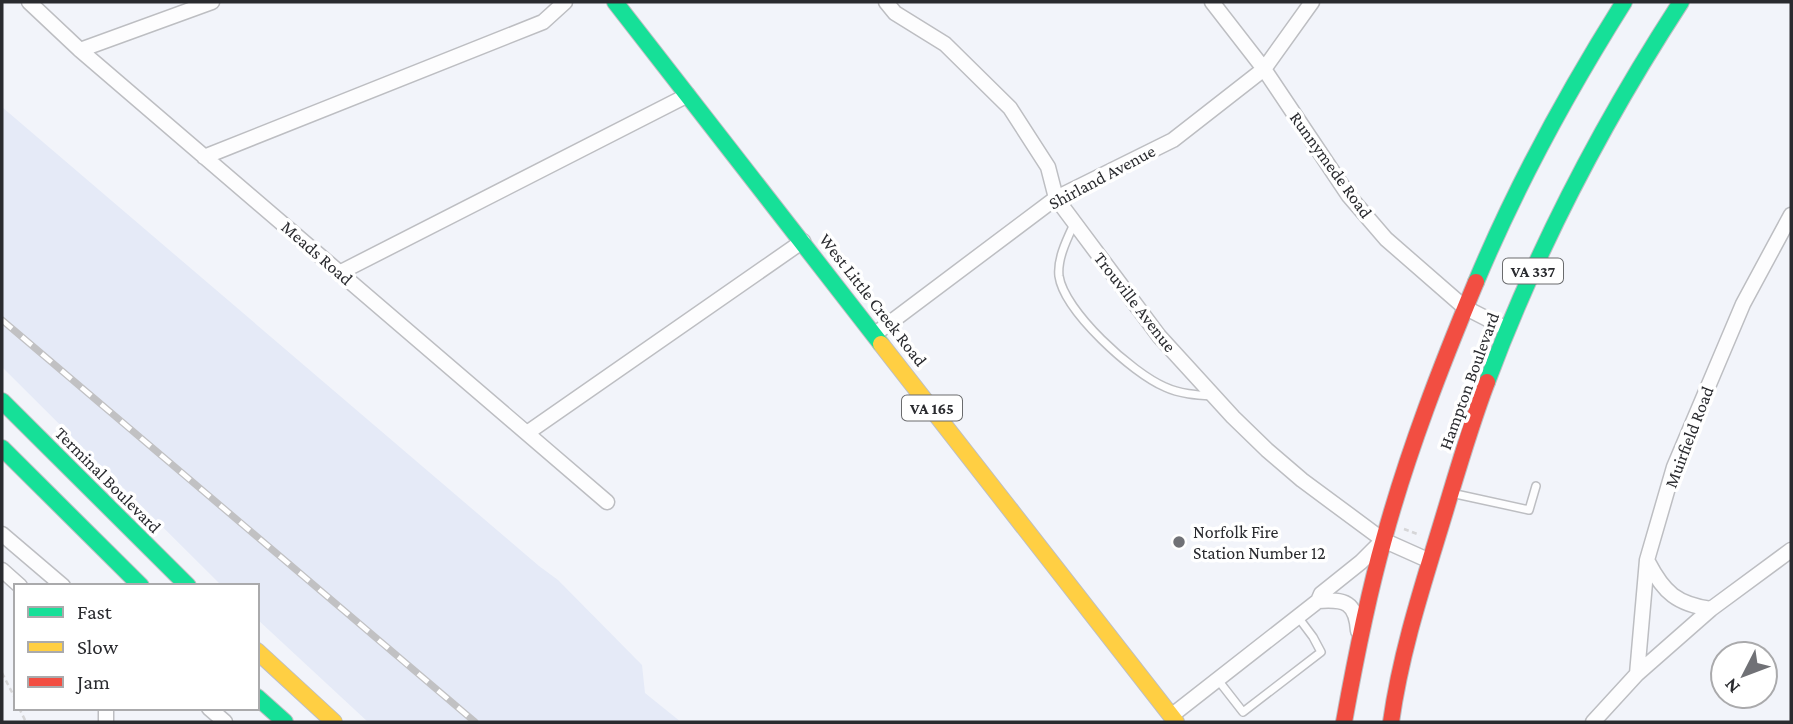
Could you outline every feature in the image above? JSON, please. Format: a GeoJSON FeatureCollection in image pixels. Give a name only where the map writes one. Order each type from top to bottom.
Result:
{"type":"FeatureCollection","features":[{"type":"Feature","properties":{"kind":"main road","name":"West Little Creek Road"},"geometry":{"type":"LineString","coordinates":[[615,2],[1173,719]]}},
{"type":"Feature","properties":{"kind":"main road","name":"Hampton Boulevard"},"geometry":{"type":"LineString","coordinates":[[1343,722],[1359,639],[1383,540],[1424,413],[1464,307],[1557,114],[1623,2]]}},
{"type":"Feature","properties":{"kind":"main road","name":"Hampton Boulevard"},"geometry":{"type":"LineString","coordinates":[[1391,722],[1406,644],[1450,493],[1470,426],[1507,329],[1586,162],[1626,89],[1681,2]]}},
{"type":"Feature","properties":{"kind":"main road","name":"Terminal Boulevard"},"geometry":{"type":"LineString","coordinates":[[2,401],[186,584]]}},
{"type":"Feature","properties":{"kind":"main road"},"geometry":{"type":"LineString","coordinates":[[2,448],[139,584]]}},
{"type":"Feature","properties":{"kind":"main road"},"geometry":{"type":"LineString","coordinates":[[259,653],[334,722]]}},
{"type":"Feature","properties":{"kind":"main road"},"geometry":{"type":"LineString","coordinates":[[259,698],[285,722]]}},
{"type":"Feature","properties":{"kind":"street","name":"Meads Road"},"geometry":{"type":"LineString","coordinates":[[29,2],[80,50],[607,502]]}},
{"type":"Feature","properties":{"kind":"street"},"geometry":{"type":"LineString","coordinates":[[80,50],[212,2]]}},
{"type":"Feature","properties":{"kind":"street"},"geometry":{"type":"LineString","coordinates":[[204,157],[543,22],[565,2]]}},
{"type":"Feature","properties":{"kind":"street","name":"Trouville Avenue"},"geometry":{"type":"LineString","coordinates":[[886,2],[895,13],[945,44],[1010,108],[1048,167],[1056,198],[1159,336],[1213,396],[1294,473],[1383,540],[1430,561]]}},
{"type":"Feature","properties":{"kind":"street","name":"Runnymede Road"},"geometry":{"type":"LineString","coordinates":[[1212,2],[1264,69],[1357,204],[1386,239],[1464,307],[1507,329]]}},
{"type":"Feature","properties":{"kind":"street","name":"Shirland Avenue"},"geometry":{"type":"LineString","coordinates":[[875,334],[1056,198],[1172,140],[1264,69],[1312,2]]}},
{"type":"Feature","properties":{"kind":"street"},"geometry":{"type":"LineString","coordinates":[[339,273],[688,95]]}},
{"type":"Feature","properties":{"kind":"street","name":"Muirfield Road"},"geometry":{"type":"LineString","coordinates":[[1637,674],[1647,560],[1674,467],[1743,304],[1791,215]]}},
{"type":"Feature","properties":{"kind":"street"},"geometry":{"type":"LineString","coordinates":[[527,433],[803,241]]}},
{"type":"Feature","properties":{"kind":"street"},"geometry":{"type":"LineString","coordinates":[[2,534],[61,584]]}},
{"type":"Feature","properties":{"kind":"street"},"geometry":{"type":"LineString","coordinates":[[1173,719],[1217,680],[1318,601],[1321,594],[1361,562],[1383,540]]}},
{"type":"Feature","properties":{"kind":"street"},"geometry":{"type":"LineString","coordinates":[[1593,722],[1637,674],[1711,609],[1791,550]]}},
{"type":"Feature","properties":{"kind":"street"},"geometry":{"type":"LineString","coordinates":[[1647,560],[1667,591],[1693,606],[1711,609]]}},
{"type":"Feature","properties":{"kind":"street"},"geometry":{"type":"LineString","coordinates":[[2,570],[18,584]]}},
{"type":"Feature","properties":{"kind":"street"},"geometry":{"type":"LineString","coordinates":[[1318,601],[1333,600],[1349,604],[1355,611],[1359,639]]}},
{"type":"Feature","properties":{"kind":"street"},"geometry":{"type":"LineString","coordinates":[[211,710],[225,722]]}},
{"type":"Feature","properties":{"kind":"lane"},"geometry":{"type":"LineString","coordinates":[[1074,223],[1063,250],[1059,270],[1061,284],[1070,302],[1117,355],[1137,372],[1166,388],[1213,396]]}},
{"type":"Feature","properties":{"kind":"lane"},"geometry":{"type":"LineString","coordinates":[[1450,493],[1529,510],[1536,486]]}},
{"type":"Feature","properties":{"kind":"lane"},"geometry":{"type":"LineString","coordinates":[[1217,680],[1243,712],[1321,652],[1313,636],[1297,617]]}},
{"type":"Feature","properties":{"kind":"path"},"geometry":{"type":"LineString","coordinates":[[1403,528],[1420,535]]}},
{"type":"Feature","properties":{"kind":"path"},"geometry":{"type":"LineString","coordinates":[[2,673],[14,696]]}},
{"type":"Feature","properties":{"kind":"shaded area"},"geometry":{"type":"Polygon","coordinates":[[[2,107],[558,580],[642,665],[645,693],[681,722],[368,722],[259,621],[259,584],[220,584],[2,367],[2,107]]]}},
{"type":"Feature","properties":{"kind":"railway"},"geometry":{"type":"LineString","coordinates":[[2,320],[475,722]]}},
{"type":"Feature","properties":{"kind":"traffic: fast"},"geometry":{"type":"LineString","coordinates":[[615,2],[881,344]]}},
{"type":"Feature","properties":{"kind":"traffic: fast"},"geometry":{"type":"LineString","coordinates":[[1476,282],[1544,139],[1624,2]]}},
{"type":"Feature","properties":{"kind":"traffic: fast"},"geometry":{"type":"LineString","coordinates":[[1487,382],[1527,283],[1574,187],[1625,93],[1681,2]]}},
{"type":"Feature","properties":{"kind":"traffic: fast"},"geometry":{"type":"LineString","coordinates":[[2,401],[186,584]]}},
{"type":"Feature","properties":{"kind":"traffic: fast"},"geometry":{"type":"LineString","coordinates":[[2,448],[139,584]]}},
{"type":"Feature","properties":{"kind":"traffic: fast"},"geometry":{"type":"LineString","coordinates":[[259,699],[285,722]]}},
{"type":"Feature","properties":{"kind":"traffic: slow"},"geometry":{"type":"LineString","coordinates":[[881,344],[1176,722]]}},
{"type":"Feature","properties":{"kind":"traffic: slow"},"geometry":{"type":"LineString","coordinates":[[259,653],[334,722]]}},
{"type":"Feature","properties":{"kind":"traffic: jam"},"geometry":{"type":"LineString","coordinates":[[1344,722],[1367,607],[1393,506],[1426,409],[1476,282]]}},
{"type":"Feature","properties":{"kind":"traffic: jam"},"geometry":{"type":"LineString","coordinates":[[1391,722],[1399,674],[1417,605],[1487,382]]}},
{"type":"Feature","properties":{"kind":"place","name":"Norfolk Fire Station Number 12"},"geometry":{"type":"Point","coordinates":[1179,542]}}]}
